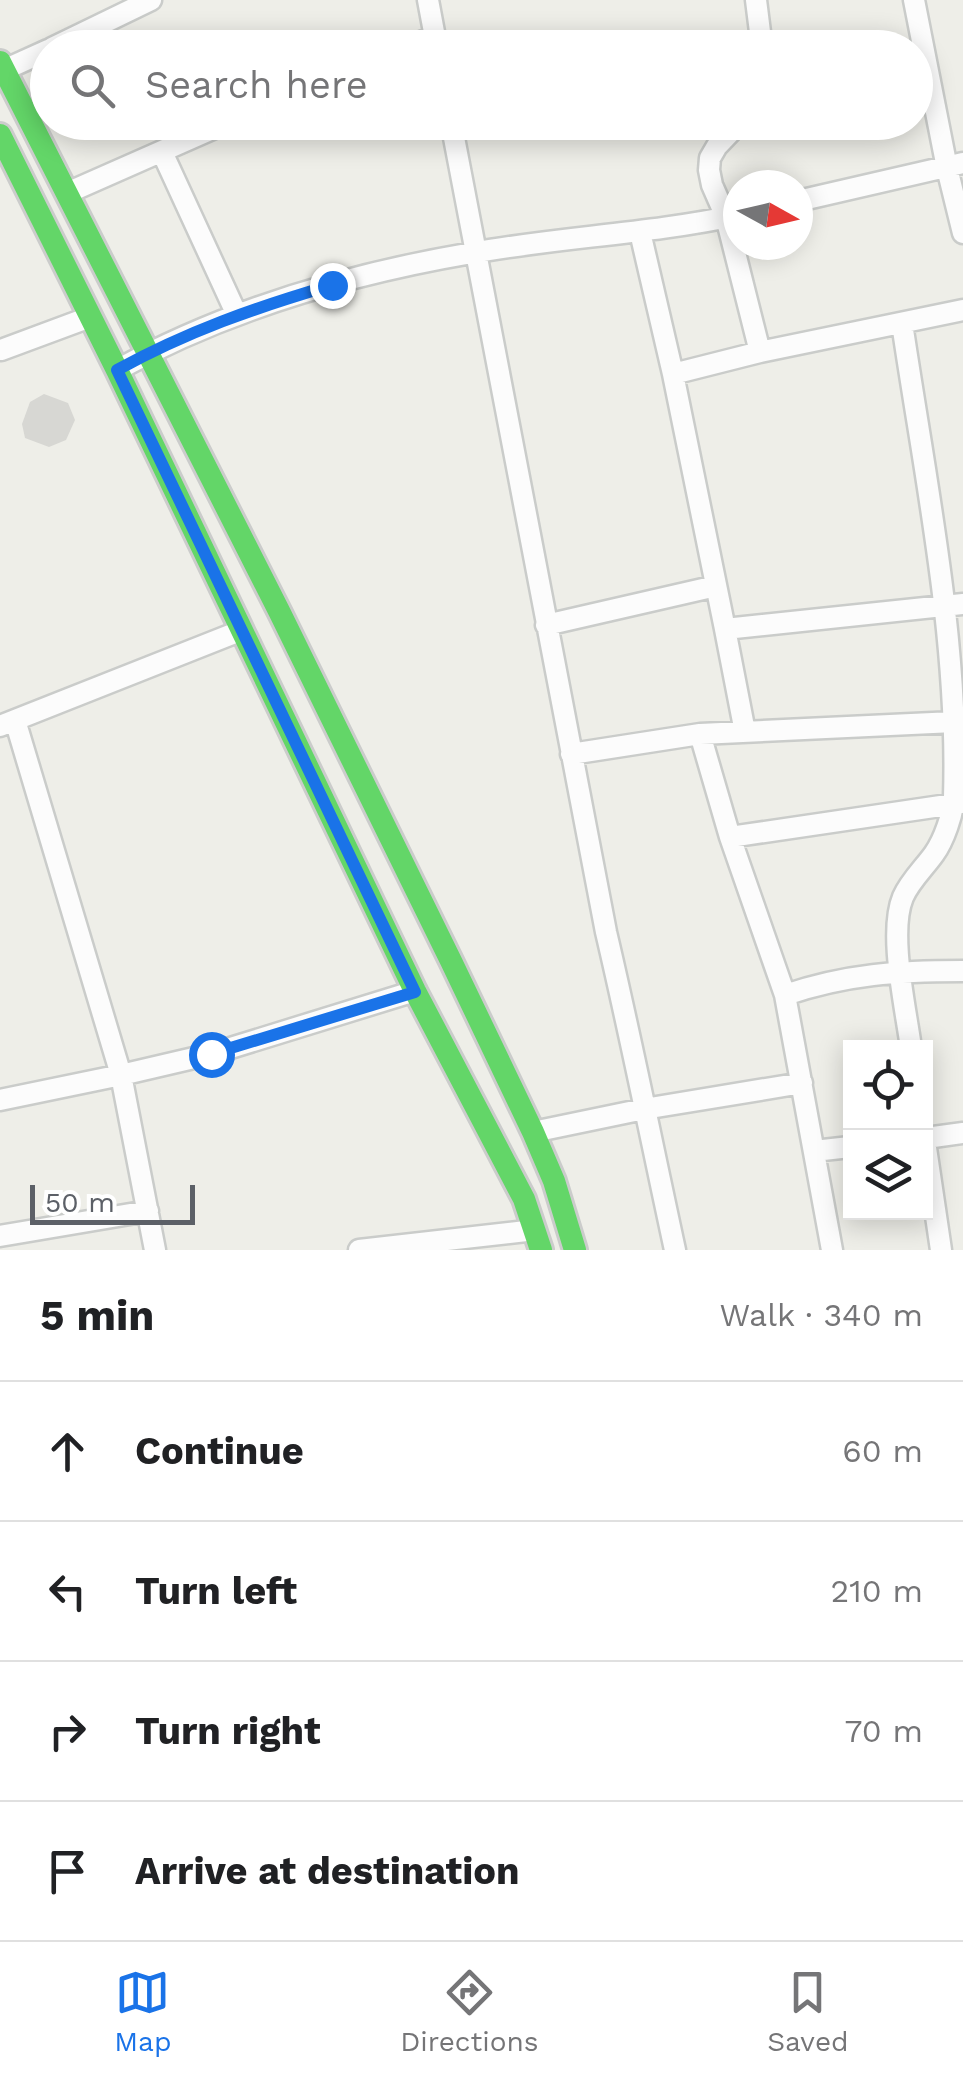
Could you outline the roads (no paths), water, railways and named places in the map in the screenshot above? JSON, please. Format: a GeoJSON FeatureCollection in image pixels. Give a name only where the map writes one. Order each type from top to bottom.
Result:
{"type":"FeatureCollection","features":[{"type":"Feature","properties":{"kind":"main road"},"geometry":{"type":"LineString","coordinates":[[2,66],[30,121]]}},
{"type":"Feature","properties":{"kind":"main road"},"geometry":{"type":"LineString","coordinates":[[0,135],[415,992],[524,1200],[538,1240]]}},
{"type":"Feature","properties":{"kind":"main road"},"geometry":{"type":"LineString","coordinates":[[40,140],[280,611],[533,1132],[554,1181],[575,1250]]}},
{"type":"Feature","properties":{"kind":"street"},"geometry":{"type":"LineString","coordinates":[[88,30],[151,0]]}},
{"type":"Feature","properties":{"kind":"street"},"geometry":{"type":"LineString","coordinates":[[428,0],[434,30]]}},
{"type":"Feature","properties":{"kind":"street"},"geometry":{"type":"LineString","coordinates":[[756,0],[760,30]]}},
{"type":"Feature","properties":{"kind":"street"},"geometry":{"type":"LineString","coordinates":[[914,0],[921,30]]}},
{"type":"Feature","properties":{"kind":"street"},"geometry":{"type":"LineString","coordinates":[[2,66],[30,56]]}},
{"type":"Feature","properties":{"kind":"street"},"geometry":{"type":"LineString","coordinates":[[933,77],[955,166],[963,233]]}},
{"type":"Feature","properties":{"kind":"street"},"geometry":{"type":"LineString","coordinates":[[67,193],[188,140]]}},
{"type":"Feature","properties":{"kind":"street"},"geometry":{"type":"LineString","coordinates":[[454,140],[606,932],[675,1250]]}},
{"type":"Feature","properties":{"kind":"street"},"geometry":{"type":"LineString","coordinates":[[723,140],[710,158],[709,170],[712,185],[723,202]]}},
{"type":"Feature","properties":{"kind":"street"},"geometry":{"type":"LineString","coordinates":[[162,152],[237,315]]}},
{"type":"Feature","properties":{"kind":"street"},"geometry":{"type":"LineString","coordinates":[[813,198],[955,166]]}},
{"type":"Feature","properties":{"kind":"street"},"geometry":{"type":"LineString","coordinates":[[117,370],[195,330],[258,306],[386,271],[475,252],[723,218]]}},
{"type":"Feature","properties":{"kind":"street"},"geometry":{"type":"LineString","coordinates":[[640,232],[673,374],[745,732]]}},
{"type":"Feature","properties":{"kind":"street"},"geometry":{"type":"LineString","coordinates":[[741,260],[760,352]]}},
{"type":"Feature","properties":{"kind":"street"},"geometry":{"type":"LineString","coordinates":[[673,374],[963,310]]}},
{"type":"Feature","properties":{"kind":"street"},"geometry":{"type":"LineString","coordinates":[[1,350],[90,317]]}},
{"type":"Feature","properties":{"kind":"street"},"geometry":{"type":"LineString","coordinates":[[902,322],[954,606],[958,803],[938,850],[903,898],[898,918],[900,971],[910,1040]]}},
{"type":"Feature","properties":{"kind":"street"},"geometry":{"type":"LineString","coordinates":[[546,625],[716,586]]}},
{"type":"Feature","properties":{"kind":"street"},"geometry":{"type":"LineString","coordinates":[[725,630],[954,606]]}},
{"type":"Feature","properties":{"kind":"street"},"geometry":{"type":"LineString","coordinates":[[156,1250],[122,1076],[8,723],[240,631]]}},
{"type":"Feature","properties":{"kind":"street"},"geometry":{"type":"LineString","coordinates":[[571,754],[700,734],[954,722]]}},
{"type":"Feature","properties":{"kind":"street"},"geometry":{"type":"LineString","coordinates":[[700,734],[730,837],[785,995],[832,1250]]}},
{"type":"Feature","properties":{"kind":"street"},"geometry":{"type":"LineString","coordinates":[[730,837],[958,803]]}},
{"type":"Feature","properties":{"kind":"street"},"geometry":{"type":"LineString","coordinates":[[785,995],[830,981],[900,971],[963,972]]}},
{"type":"Feature","properties":{"kind":"street"},"geometry":{"type":"LineString","coordinates":[[0,1100],[211,1054],[415,992]]}},
{"type":"Feature","properties":{"kind":"street"},"geometry":{"type":"LineString","coordinates":[[533,1132],[802,1083]]}},
{"type":"Feature","properties":{"kind":"street"},"geometry":{"type":"LineString","coordinates":[[933,1137],[963,1133]]}},
{"type":"Feature","properties":{"kind":"street"},"geometry":{"type":"LineString","coordinates":[[814,1151],[843,1148]]}},
{"type":"Feature","properties":{"kind":"street"},"geometry":{"type":"LineString","coordinates":[[933,1196],[941,1250]]}},
{"type":"Feature","properties":{"kind":"street"},"geometry":{"type":"LineString","coordinates":[[0,1236],[148,1211]]}},
{"type":"Feature","properties":{"kind":"street"},"geometry":{"type":"LineString","coordinates":[[370,1249],[538,1240]]}}]}
